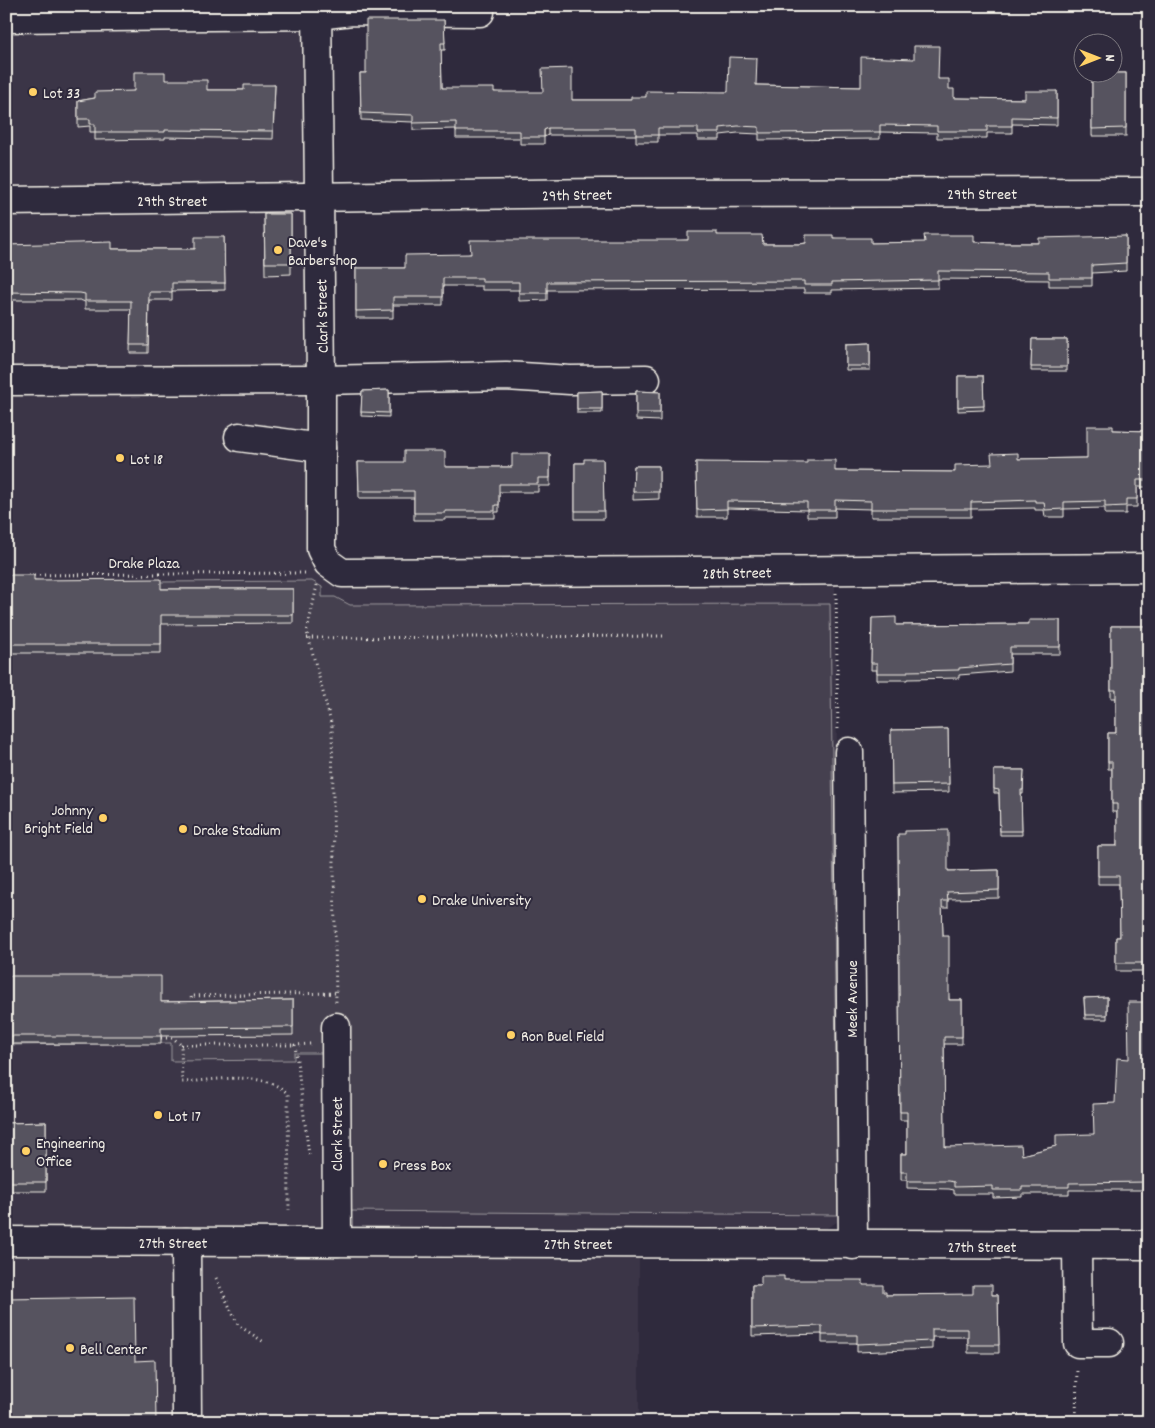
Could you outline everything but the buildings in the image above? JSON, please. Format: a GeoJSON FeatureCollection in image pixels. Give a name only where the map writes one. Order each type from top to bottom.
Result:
{"type":"FeatureCollection","features":[{"type":"Feature","properties":{"kind":"street"},"geometry":{"type":"LineString","coordinates":[[6,18],[317,11],[480,12]]}},
{"type":"Feature","properties":{"kind":"street","name":"Clark Street"},"geometry":{"type":"LineString","coordinates":[[317,11],[322,380],[321,549],[319,573]]}},
{"type":"Feature","properties":{"kind":"street","name":"29th Street"},"geometry":{"type":"LineString","coordinates":[[6,201],[602,193],[1148,192]]}},
{"type":"Feature","properties":{"kind":"street"},"geometry":{"type":"LineString","coordinates":[[6,380],[322,380],[506,376],[570,380],[646,379]]}},
{"type":"Feature","properties":{"kind":"street"},"geometry":{"type":"LineString","coordinates":[[239,437],[321,448]]}},
{"type":"Feature","properties":{"kind":"street","name":"28th Street"},"geometry":{"type":"LineString","coordinates":[[319,573],[675,573],[1149,568]]}},
{"type":"Feature","properties":{"kind":"street","name":"Meek Avenue"},"geometry":{"type":"LineString","coordinates":[[843,745],[853,1245]]}},
{"type":"Feature","properties":{"kind":"street","name":"Clark Street"},"geometry":{"type":"LineString","coordinates":[[336,1026],[337,1242]]}},
{"type":"Feature","properties":{"kind":"street","name":"27th Street"},"geometry":{"type":"LineString","coordinates":[[6,1241],[1149,1245]]}},
{"type":"Feature","properties":{"kind":"street"},"geometry":{"type":"LineString","coordinates":[[186,1242],[187,1422]]}},
{"type":"Feature","properties":{"kind":"street"},"geometry":{"type":"LineString","coordinates":[[1077,1246],[1078,1343],[1109,1343]]}},
{"type":"Feature","properties":{"kind":"path","name":"Drake Plaza"},"geometry":{"type":"LineString","coordinates":[[26,576],[319,573]]}},
{"type":"Feature","properties":{"kind":"path"},"geometry":{"type":"LineString","coordinates":[[319,573],[307,638],[332,726],[336,1026]]}},
{"type":"Feature","properties":{"kind":"path"},"geometry":{"type":"LineString","coordinates":[[836,591],[843,745]]}},
{"type":"Feature","properties":{"kind":"path"},"geometry":{"type":"LineString","coordinates":[[307,638],[664,636]]}},
{"type":"Feature","properties":{"kind":"path"},"geometry":{"type":"LineString","coordinates":[[192,1009],[191,996],[336,993]]}},
{"type":"Feature","properties":{"kind":"path"},"geometry":{"type":"LineString","coordinates":[[161,1038],[173,1038],[181,1045],[301,1044]]}},
{"type":"Feature","properties":{"kind":"path"},"geometry":{"type":"LineString","coordinates":[[181,1045],[182,1082],[247,1079],[267,1081],[281,1087],[288,1094],[290,1210]]}},
{"type":"Feature","properties":{"kind":"path"},"geometry":{"type":"LineString","coordinates":[[295,1045],[310,1159],[336,1159]]}},
{"type":"Feature","properties":{"kind":"path"},"geometry":{"type":"LineString","coordinates":[[216,1278],[238,1325],[264,1342]]}},
{"type":"Feature","properties":{"kind":"path"},"geometry":{"type":"LineString","coordinates":[[1076,1422],[1078,1343]]}},
{"type":"Feature","properties":{"kind":"shaded area","name":"Drake University"},"geometry":{"type":"Polygon","coordinates":[[[6,6],[317,6],[321,577],[345,587],[835,583],[842,1211],[837,1222],[825,1229],[639,1228],[639,1422],[6,1422],[6,6]]]}},
{"type":"Feature","properties":{"kind":"shaded area"},"geometry":{"type":"Polygon","coordinates":[[[1142,6],[1149,6],[1149,386],[1148,386],[1142,6]]]}},
{"type":"Feature","properties":{"kind":"shaded area"},"geometry":{"type":"Polygon","coordinates":[[[312,581],[322,587],[322,597],[335,597],[350,605],[830,604],[838,1215],[347,1211],[344,1053],[294,1053],[294,1060],[171,1061],[171,1043],[6,1045],[6,583],[312,581]]]}},
{"type":"Feature","properties":{"kind":"place","name":"Lot 33"},"geometry":{"type":"Point","coordinates":[33,92]}},
{"type":"Feature","properties":{"kind":"place","name":"Dave's Barbershop"},"geometry":{"type":"Point","coordinates":[278,250]}},
{"type":"Feature","properties":{"kind":"place","name":"Lot 18"},"geometry":{"type":"Point","coordinates":[120,458]}},
{"type":"Feature","properties":{"kind":"place","name":"Johnny Bright Field"},"geometry":{"type":"Point","coordinates":[103,818]}},
{"type":"Feature","properties":{"kind":"place","name":"Drake Stadium"},"geometry":{"type":"Point","coordinates":[183,829]}},
{"type":"Feature","properties":{"kind":"place","name":"Drake University"},"geometry":{"type":"Point","coordinates":[422,899]}},
{"type":"Feature","properties":{"kind":"place","name":"Ron Buel Field"},"geometry":{"type":"Point","coordinates":[511,1035]}},
{"type":"Feature","properties":{"kind":"place","name":"Lot 17"},"geometry":{"type":"Point","coordinates":[158,1115]}},
{"type":"Feature","properties":{"kind":"place","name":"Engineering Office"},"geometry":{"type":"Point","coordinates":[26,1151]}},
{"type":"Feature","properties":{"kind":"place","name":"Press Box"},"geometry":{"type":"Point","coordinates":[383,1164]}},
{"type":"Feature","properties":{"kind":"place","name":"Bell Center"},"geometry":{"type":"Point","coordinates":[70,1348]}}]}
